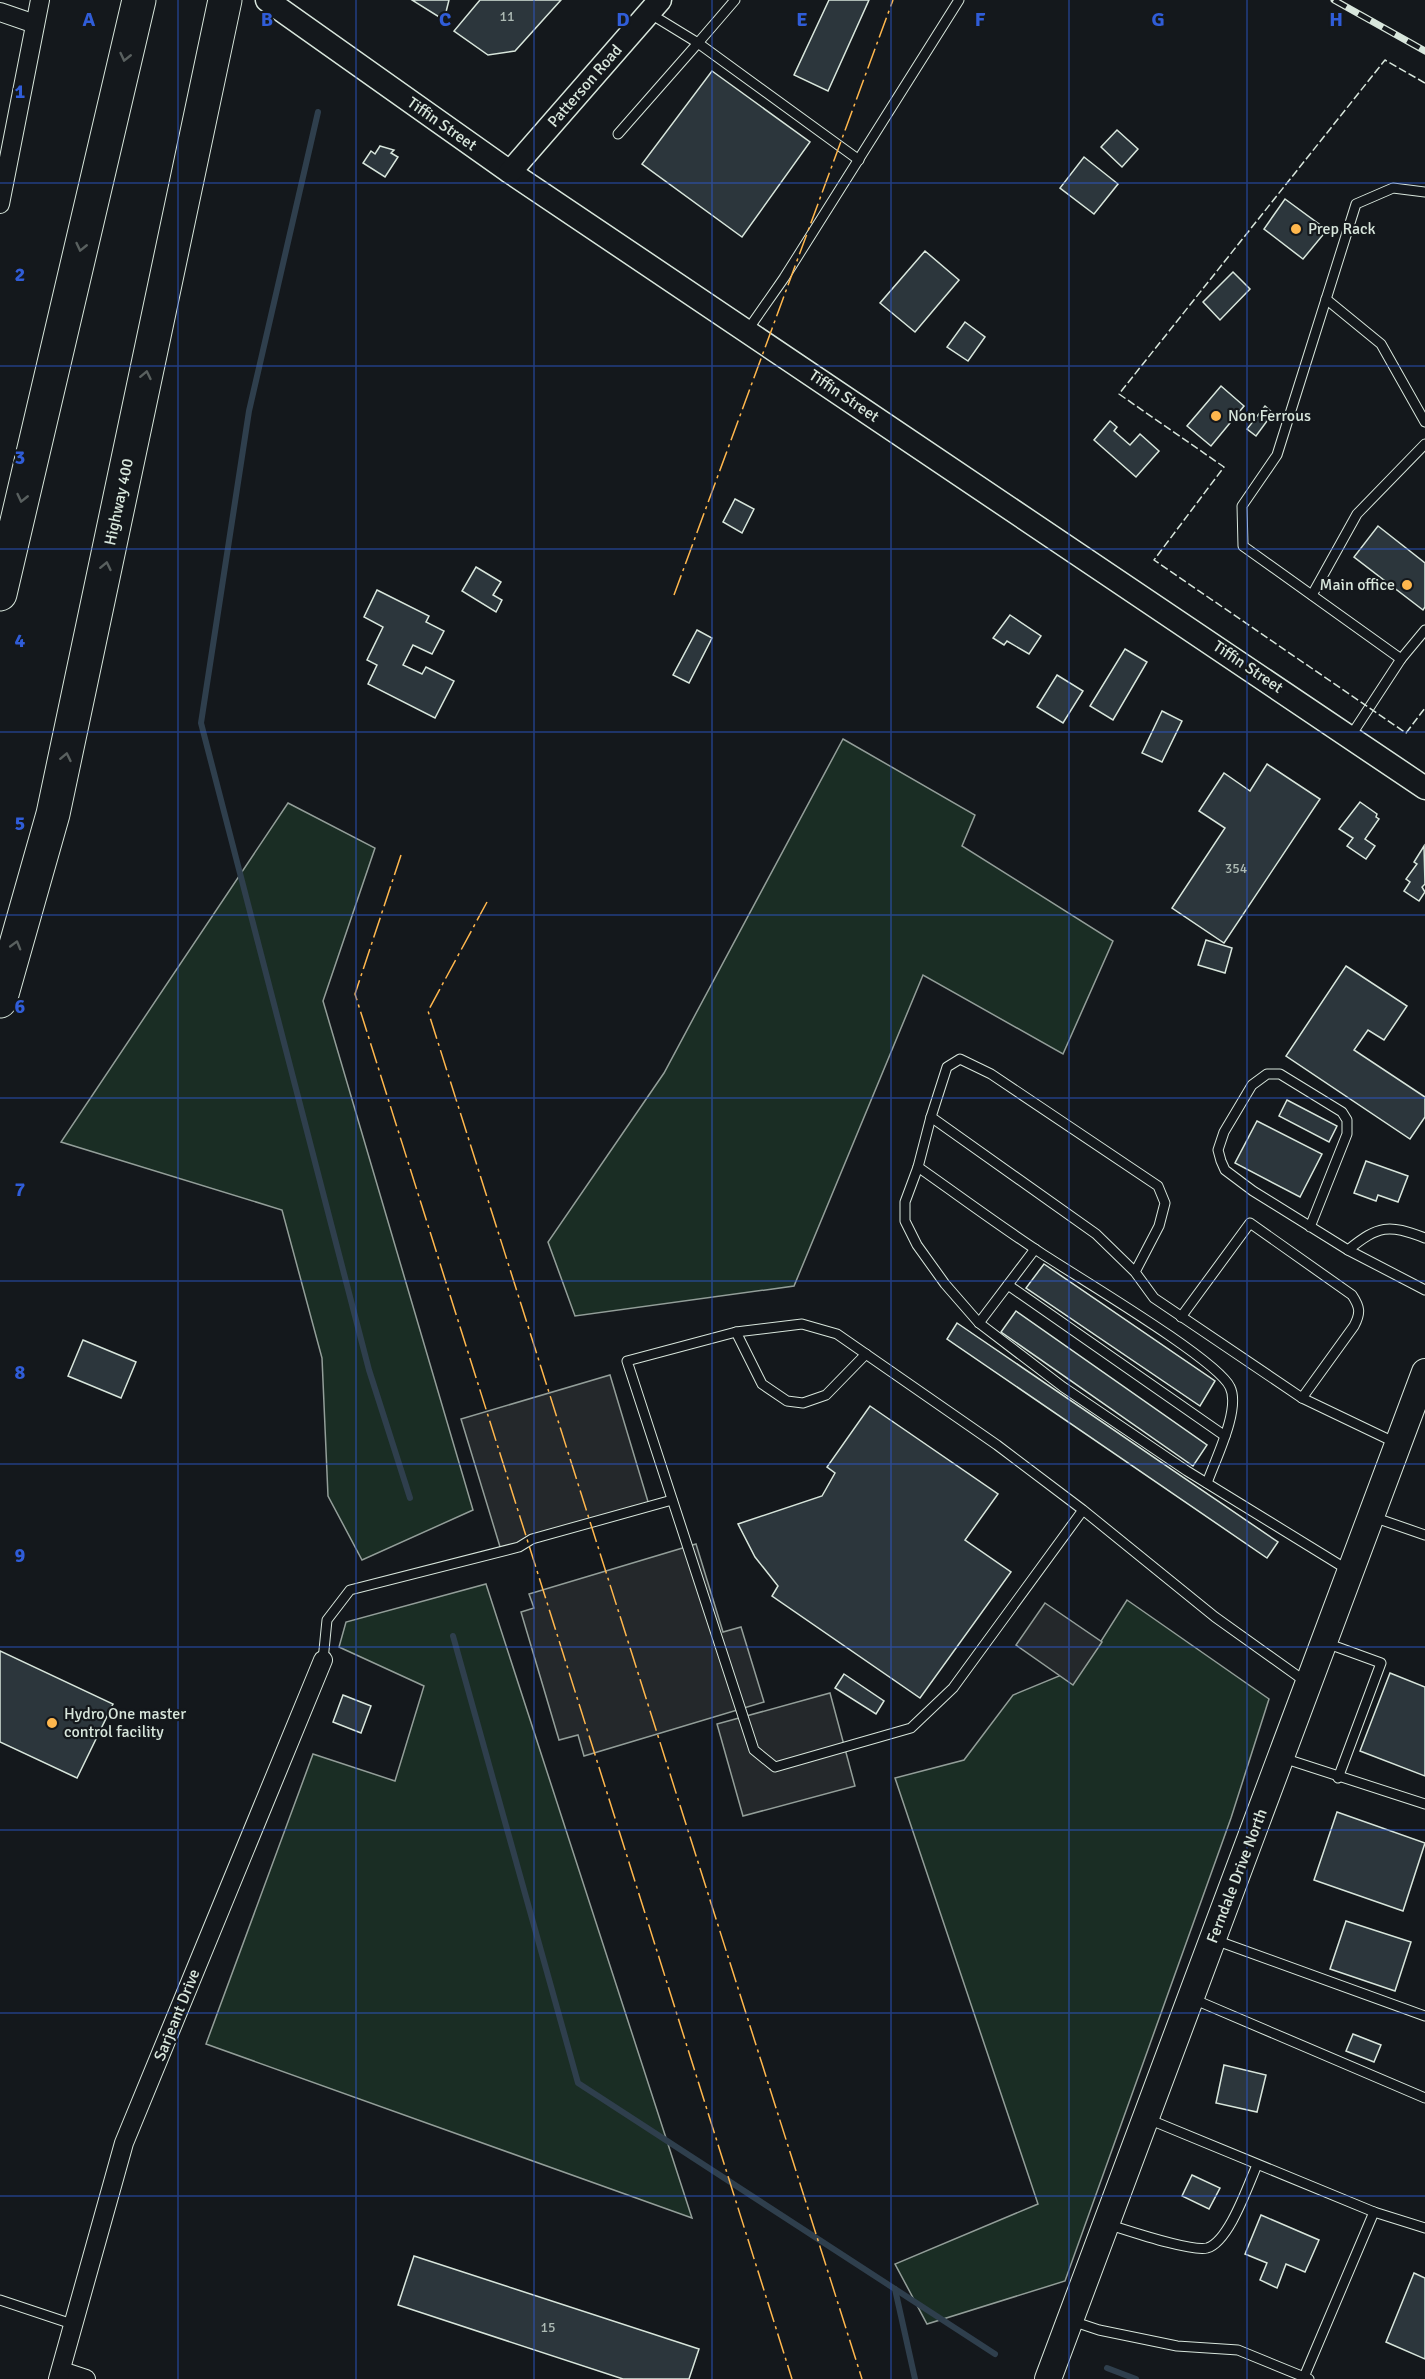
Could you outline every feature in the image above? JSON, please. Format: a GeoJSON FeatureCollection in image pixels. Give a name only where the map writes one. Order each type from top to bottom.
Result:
{"type":"FeatureCollection","features":[{"type":"Feature","properties":{"kind":"highway"},"geometry":{"type":"LineString","coordinates":[[0,594],[139,0]]}},
{"type":"Feature","properties":{"kind":"highway","name":"Highway 400"},"geometry":{"type":"LineString","coordinates":[[0,1001],[54,814],[223,10]]}},
{"type":"Feature","properties":{"kind":"main road","name":"Ferndale Drive North"},"geometry":{"type":"LineString","coordinates":[[1048,2379],[1190,1998],[1283,1758],[1323,1642],[1425,1372]]}},
{"type":"Feature","properties":{"kind":"street"},"geometry":{"type":"LineString","coordinates":[[0,204],[40,0]]}},
{"type":"Feature","properties":{"kind":"street","name":"Tiffin Street"},"geometry":{"type":"LineString","coordinates":[[267,0],[510,172],[1425,788]]}},
{"type":"Feature","properties":{"kind":"street","name":"Patterson Road"},"geometry":{"type":"LineString","coordinates":[[510,172],[654,7]]}},
{"type":"Feature","properties":{"kind":"street"},"geometry":{"type":"LineString","coordinates":[[0,12],[35,24]]}},
{"type":"Feature","properties":{"kind":"street","name":"Sarjeant Drive"},"geometry":{"type":"LineString","coordinates":[[60,2375],[124,2143],[323,1660]]}},
{"type":"Feature","properties":{"kind":"street"},"geometry":{"type":"LineString","coordinates":[[60,2375],[86,2379]]}},
{"type":"Feature","properties":{"kind":"lane"},"geometry":{"type":"LineString","coordinates":[[747,331],[784,278],[959,0]]}},
{"type":"Feature","properties":{"kind":"lane"},"geometry":{"type":"LineString","coordinates":[[618,134],[733,1]]}},
{"type":"Feature","properties":{"kind":"lane"},"geometry":{"type":"LineString","coordinates":[[654,7],[698,43],[859,160]]}},
{"type":"Feature","properties":{"kind":"lane"},"geometry":{"type":"LineString","coordinates":[[1401,659],[1243,546],[1242,506],[1277,455],[1356,204],[1393,188],[1425,192]]}},
{"type":"Feature","properties":{"kind":"lane"},"geometry":{"type":"LineString","coordinates":[[1326,299],[1381,344],[1425,422]]}},
{"type":"Feature","properties":{"kind":"lane"},"geometry":{"type":"LineString","coordinates":[[1312,595],[1357,514],[1425,444]]}},
{"type":"Feature","properties":{"kind":"lane"},"geometry":{"type":"LineString","coordinates":[[1350,737],[1401,659],[1425,630]]}},
{"type":"Feature","properties":{"kind":"lane"},"geometry":{"type":"LineString","coordinates":[[1135,1272],[1159,1226],[1165,1203],[1158,1186],[991,1074],[960,1059],[947,1067],[918,1167],[905,1202],[905,1221],[917,1245],[945,1284],[979,1323],[1063,1387],[1207,1483],[1350,1572]]}},
{"type":"Feature","properties":{"kind":"lane"},"geometry":{"type":"LineString","coordinates":[[1310,1227],[1347,1134],[1347,1120],[1342,1112],[1280,1074],[1267,1074],[1252,1085],[1224,1132],[1218,1150],[1225,1170],[1236,1180],[1310,1227],[1348,1250],[1425,1290]]}},
{"type":"Feature","properties":{"kind":"lane"},"geometry":{"type":"LineString","coordinates":[[931,1117],[1096,1234],[1135,1272],[1154,1298],[1181,1317],[1302,1398],[1398,1444]]}},
{"type":"Feature","properties":{"kind":"lane"},"geometry":{"type":"LineString","coordinates":[[918,1167],[1035,1250],[1186,1349],[1222,1376],[1231,1388],[1233,1407],[1225,1436],[1207,1483]]}},
{"type":"Feature","properties":{"kind":"lane"},"geometry":{"type":"LineString","coordinates":[[1181,1317],[1250,1222],[1352,1295],[1359,1306],[1360,1315],[1354,1326],[1302,1398]]}},
{"type":"Feature","properties":{"kind":"lane"},"geometry":{"type":"LineString","coordinates":[[1348,1250],[1372,1232],[1390,1227],[1425,1238]]}},
{"type":"Feature","properties":{"kind":"lane"},"geometry":{"type":"LineString","coordinates":[[979,1323],[1035,1250]]}},
{"type":"Feature","properties":{"kind":"lane"},"geometry":{"type":"LineString","coordinates":[[1008,1285],[1225,1436]]}},
{"type":"Feature","properties":{"kind":"lane"},"geometry":{"type":"LineString","coordinates":[[1083,1510],[953,1688],[911,1728],[775,1767],[754,1750],[627,1361],[736,1332],[802,1324],[837,1335],[997,1445],[1083,1510],[1215,1617],[1309,1683]]}},
{"type":"Feature","properties":{"kind":"lane"},"geometry":{"type":"LineString","coordinates":[[736,1332],[762,1384],[787,1401],[803,1403],[826,1395],[866,1354]]}},
{"type":"Feature","properties":{"kind":"lane"},"geometry":{"type":"LineString","coordinates":[[323,1660],[327,1620],[350,1590],[519,1547],[532,1539],[672,1500]]}},
{"type":"Feature","properties":{"kind":"lane"},"geometry":{"type":"LineString","coordinates":[[1371,1516],[1425,1535]]}},
{"type":"Feature","properties":{"kind":"lane"},"geometry":{"type":"LineString","coordinates":[[1323,1642],[1381,1664],[1338,1778]]}},
{"type":"Feature","properties":{"kind":"lane"},"geometry":{"type":"LineString","coordinates":[[1283,1758],[1338,1778],[1425,1804]]}},
{"type":"Feature","properties":{"kind":"lane"},"geometry":{"type":"LineString","coordinates":[[1212,1940],[1425,2016]]}},
{"type":"Feature","properties":{"kind":"lane"},"geometry":{"type":"LineString","coordinates":[[1190,1998],[1425,2098]]}},
{"type":"Feature","properties":{"kind":"lane"},"geometry":{"type":"LineString","coordinates":[[1145,2118],[1374,2212],[1425,2228]]}},
{"type":"Feature","properties":{"kind":"lane"},"geometry":{"type":"LineString","coordinates":[[1106,2224],[1190,2247],[1208,2248],[1230,2226],[1257,2165]]}},
{"type":"Feature","properties":{"kind":"lane"},"geometry":{"type":"LineString","coordinates":[[1070,2320],[1099,2330],[1177,2346],[1238,2350],[1307,2378],[1374,2212]]}},
{"type":"Feature","properties":{"kind":"lane"},"geometry":{"type":"LineString","coordinates":[[0,2300],[75,2325]]}},
{"type":"Feature","properties":{"kind":"green space"},"geometry":{"type":"Polygon","coordinates":[[[843,739],[975,815],[962,846],[1113,941],[1063,1054],[923,975],[794,1286],[575,1316],[548,1242],[664,1073],[843,739]]]}},
{"type":"Feature","properties":{"kind":"green space"},"geometry":{"type":"Polygon","coordinates":[[[288,803],[375,848],[323,1001],[473,1510],[362,1560],[328,1496],[322,1358],[282,1210],[61,1142],[288,803]]]}},
{"type":"Feature","properties":{"kind":"green space"},"geometry":{"type":"Polygon","coordinates":[[[486,1584],[692,2218],[206,2044],[313,1754],[395,1781],[424,1686],[339,1647],[346,1622],[486,1584]]]}},
{"type":"Feature","properties":{"kind":"green space"},"geometry":{"type":"Polygon","coordinates":[[[1127,1600],[1269,1699],[1231,1818],[1065,2281],[927,2324],[895,2264],[1038,2204],[895,1778],[964,1760],[1013,1695],[1086,1665],[1127,1600]]]}},
{"type":"Feature","properties":{"kind":"shaded area"},"geometry":{"type":"Polygon","coordinates":[[[610,1375],[649,1505],[501,1550],[461,1419],[610,1375]]]}},
{"type":"Feature","properties":{"kind":"shaded area"},"geometry":{"type":"Polygon","coordinates":[[[696,1544],[723,1632],[741,1627],[764,1702],[584,1756],[578,1735],[559,1740],[521,1612],[534,1608],[529,1594],[696,1544]]]}},
{"type":"Feature","properties":{"kind":"shaded area"},"geometry":{"type":"Polygon","coordinates":[[[1045,1603],[1102,1642],[1073,1685],[1016,1645],[1045,1603]]]}},
{"type":"Feature","properties":{"kind":"shaded area"},"geometry":{"type":"Polygon","coordinates":[[[830,1693],[855,1786],[743,1816],[717,1724],[830,1693]]]}},
{"type":"Feature","properties":{"kind":"building"},"geometry":{"type":"Polygon","coordinates":[[[412,0],[449,0],[444,20],[412,0]]]}},
{"type":"Feature","properties":{"kind":"building"},"geometry":{"type":"Polygon","coordinates":[[[480,0],[561,0],[515,51],[488,55],[454,31],[480,0]]]}},
{"type":"Feature","properties":{"kind":"building"},"geometry":{"type":"Polygon","coordinates":[[[829,0],[869,0],[828,91],[794,75],[829,0]]]}},
{"type":"Feature","properties":{"kind":"building"},"geometry":{"type":"Polygon","coordinates":[[[712,71],[810,142],[742,237],[642,164],[712,71]]]}},
{"type":"Feature","properties":{"kind":"building"},"geometry":{"type":"Polygon","coordinates":[[[1117,130],[1138,149],[1122,167],[1101,147],[1117,130]]]}},
{"type":"Feature","properties":{"kind":"building"},"geometry":{"type":"Polygon","coordinates":[[[380,146],[394,150],[391,153],[398,157],[385,177],[363,163],[371,151],[375,154],[380,146]]]}},
{"type":"Feature","properties":{"kind":"building"},"geometry":{"type":"Polygon","coordinates":[[[1084,157],[1118,184],[1094,214],[1060,188],[1084,157]]]}},
{"type":"Feature","properties":{"kind":"building","name":"Prep Rack"},"geometry":{"type":"Polygon","coordinates":[[[1285,199],[1327,230],[1303,259],[1264,229],[1285,199]]]}},
{"type":"Feature","properties":{"kind":"building"},"geometry":{"type":"Polygon","coordinates":[[[925,251],[959,280],[915,332],[880,303],[925,251]]]}},
{"type":"Feature","properties":{"kind":"building"},"geometry":{"type":"Polygon","coordinates":[[[1233,272],[1250,289],[1220,320],[1203,302],[1233,272]]]}},
{"type":"Feature","properties":{"kind":"building"},"geometry":{"type":"Polygon","coordinates":[[[965,322],[985,337],[968,361],[947,347],[965,322]]]}},
{"type":"Feature","properties":{"kind":"building","name":"Non Ferrous"},"geometry":{"type":"Polygon","coordinates":[[[1221,386],[1244,406],[1211,446],[1187,426],[1221,386]]]}},
{"type":"Feature","properties":{"kind":"building"},"geometry":{"type":"Polygon","coordinates":[[[1265,406],[1273,413],[1256,436],[1247,429],[1265,406]]]}},
{"type":"Feature","properties":{"kind":"building"},"geometry":{"type":"Polygon","coordinates":[[[1110,421],[1117,427],[1114,431],[1130,445],[1140,434],[1159,451],[1136,477],[1094,440],[1110,421]]]}},
{"type":"Feature","properties":{"kind":"building"},"geometry":{"type":"Polygon","coordinates":[[[735,499],[754,509],[742,533],[723,522],[735,499]]]}},
{"type":"Feature","properties":{"kind":"building","name":"Main office"},"geometry":{"type":"Polygon","coordinates":[[[1378,526],[1425,563],[1425,607],[1423,610],[1354,557],[1378,526]]]}},
{"type":"Feature","properties":{"kind":"building"},"geometry":{"type":"Polygon","coordinates":[[[476,567],[501,582],[493,595],[502,600],[496,612],[462,591],[476,567]]]}},
{"type":"Feature","properties":{"kind":"building"},"geometry":{"type":"Polygon","coordinates":[[[377,590],[429,616],[426,622],[444,631],[432,654],[413,645],[403,665],[422,674],[426,667],[454,681],[435,718],[368,684],[377,665],[367,660],[383,627],[364,617],[377,590]]]}},
{"type":"Feature","properties":{"kind":"building"},"geometry":{"type":"Polygon","coordinates":[[[1010,615],[1041,636],[1029,654],[1007,641],[1004,645],[993,638],[1010,615]]]}},
{"type":"Feature","properties":{"kind":"building"},"geometry":{"type":"Polygon","coordinates":[[[697,630],[712,638],[689,683],[673,675],[697,630]]]}},
{"type":"Feature","properties":{"kind":"building"},"geometry":{"type":"Polygon","coordinates":[[[1125,649],[1147,662],[1113,720],[1090,706],[1125,649]]]}},
{"type":"Feature","properties":{"kind":"building"},"geometry":{"type":"Polygon","coordinates":[[[1057,675],[1083,691],[1063,723],[1037,707],[1057,675]]]}},
{"type":"Feature","properties":{"kind":"building"},"geometry":{"type":"Polygon","coordinates":[[[1162,711],[1182,721],[1162,762],[1142,753],[1162,711]]]}},
{"type":"Feature","properties":{"kind":"building"},"geometry":{"type":"Polygon","coordinates":[[[1267,764],[1320,799],[1224,943],[1172,908],[1225,828],[1199,811],[1224,773],[1250,791],[1267,764]]]}},
{"type":"Feature","properties":{"kind":"building"},"geometry":{"type":"Polygon","coordinates":[[[1360,802],[1377,814],[1376,817],[1379,819],[1365,839],[1375,846],[1366,859],[1347,846],[1353,838],[1339,829],[1360,802]]]}},
{"type":"Feature","properties":{"kind":"building"},"geometry":{"type":"Polygon","coordinates":[[[1424,846],[1425,884],[1422,887],[1425,892],[1419,901],[1404,891],[1410,882],[1406,879],[1417,864],[1414,862],[1424,846]]]}},
{"type":"Feature","properties":{"kind":"building"},"geometry":{"type":"Polygon","coordinates":[[[1206,940],[1232,948],[1225,973],[1198,965],[1206,940]]]}},
{"type":"Feature","properties":{"kind":"building"},"geometry":{"type":"Polygon","coordinates":[[[1346,966],[1407,1006],[1384,1040],[1368,1030],[1354,1050],[1425,1097],[1425,1117],[1410,1139],[1286,1056],[1346,966]]]}},
{"type":"Feature","properties":{"kind":"building"},"geometry":{"type":"Polygon","coordinates":[[[1287,1100],[1337,1126],[1329,1142],[1279,1116],[1287,1100]]]}},
{"type":"Feature","properties":{"kind":"building"},"geometry":{"type":"Polygon","coordinates":[[[1257,1121],[1322,1154],[1300,1197],[1235,1163],[1257,1121]]]}},
{"type":"Feature","properties":{"kind":"building"},"geometry":{"type":"Polygon","coordinates":[[[1366,1161],[1408,1176],[1398,1202],[1378,1195],[1376,1201],[1354,1193],[1366,1161]]]}},
{"type":"Feature","properties":{"kind":"building"},"geometry":{"type":"Polygon","coordinates":[[[1044,1264],[1215,1381],[1200,1406],[1026,1288],[1044,1264]]]}},
{"type":"Feature","properties":{"kind":"building"},"geometry":{"type":"Polygon","coordinates":[[[1016,1311],[1207,1445],[1193,1466],[1001,1332],[1016,1311]]]}},
{"type":"Feature","properties":{"kind":"building"},"geometry":{"type":"Polygon","coordinates":[[[957,1323],[1278,1542],[1267,1558],[947,1339],[957,1323]]]}},
{"type":"Feature","properties":{"kind":"building"},"geometry":{"type":"Polygon","coordinates":[[[83,1340],[136,1362],[121,1398],[68,1376],[83,1340]]]}},
{"type":"Feature","properties":{"kind":"building"},"geometry":{"type":"Polygon","coordinates":[[[870,1406],[998,1494],[965,1540],[1011,1572],[920,1698],[772,1596],[778,1586],[755,1557],[738,1524],[822,1496],[835,1473],[827,1467],[870,1406]]]}},
{"type":"Feature","properties":{"kind":"building","name":"Hydro One master control facility"},"geometry":{"type":"Polygon","coordinates":[[[0,1651],[113,1704],[77,1778],[0,1742],[0,1651]]]}},
{"type":"Feature","properties":{"kind":"building"},"geometry":{"type":"Polygon","coordinates":[[[1390,1673],[1425,1687],[1425,1776],[1360,1751],[1390,1673]]]}},
{"type":"Feature","properties":{"kind":"building"},"geometry":{"type":"Polygon","coordinates":[[[844,1674],[884,1701],[876,1714],[835,1688],[844,1674]]]}},
{"type":"Feature","properties":{"kind":"building"},"geometry":{"type":"Polygon","coordinates":[[[343,1695],[371,1706],[361,1733],[333,1722],[343,1695]]]}},
{"type":"Feature","properties":{"kind":"building"},"geometry":{"type":"Polygon","coordinates":[[[1337,1812],[1425,1843],[1403,1911],[1314,1880],[1337,1812]]]}},
{"type":"Feature","properties":{"kind":"building"},"geometry":{"type":"Polygon","coordinates":[[[1346,1921],[1411,1942],[1395,1991],[1330,1969],[1346,1921]]]}},
{"type":"Feature","properties":{"kind":"building"},"geometry":{"type":"Polygon","coordinates":[[[1353,2034],[1381,2045],[1374,2062],[1346,2051],[1353,2034]]]}},
{"type":"Feature","properties":{"kind":"building"},"geometry":{"type":"Polygon","coordinates":[[[1224,2065],[1266,2075],[1257,2112],[1216,2103],[1224,2065]]]}},
{"type":"Feature","properties":{"kind":"building"},"geometry":{"type":"Polygon","coordinates":[[[1192,2175],[1220,2188],[1209,2209],[1182,2196],[1192,2175]]]}},
{"type":"Feature","properties":{"kind":"building"},"geometry":{"type":"Polygon","coordinates":[[[1261,2215],[1319,2240],[1305,2272],[1286,2264],[1277,2288],[1260,2280],[1267,2263],[1245,2254],[1261,2215]]]}},
{"type":"Feature","properties":{"kind":"building"},"geometry":{"type":"Polygon","coordinates":[[[414,2256],[699,2349],[689,2379],[623,2379],[398,2305],[414,2256]]]}},
{"type":"Feature","properties":{"kind":"building"},"geometry":{"type":"Polygon","coordinates":[[[1414,2273],[1425,2278],[1425,2359],[1386,2342],[1414,2273]]]}},
{"type":"Feature","properties":{"kind":"waterway"},"geometry":{"type":"LineString","coordinates":[[318,112],[249,411],[201,723],[369,1370],[410,1498]]}},
{"type":"Feature","properties":{"kind":"waterway"},"geometry":{"type":"LineString","coordinates":[[453,1636],[578,2083],[995,2354]]}},
{"type":"Feature","properties":{"kind":"waterway"},"geometry":{"type":"LineString","coordinates":[[895,2289],[915,2379]]}},
{"type":"Feature","properties":{"kind":"waterway"},"geometry":{"type":"LineString","coordinates":[[1107,2368],[1136,2379]]}},
{"type":"Feature","properties":{"kind":"railway"},"geometry":{"type":"LineString","coordinates":[[1334,0],[1425,51]]}},
{"type":"Feature","properties":{"kind":"fence"},"geometry":{"type":"LineString","coordinates":[[1425,83],[1385,60],[1119,394],[1224,467],[1154,560],[1406,733],[1425,708]]}},
{"type":"Feature","properties":{"kind":"power"},"geometry":{"type":"LineString","coordinates":[[674,595],[893,0]]}},
{"type":"Feature","properties":{"kind":"power"},"geometry":{"type":"LineString","coordinates":[[401,855],[355,994],[792,2379]]}},
{"type":"Feature","properties":{"kind":"power"},"geometry":{"type":"LineString","coordinates":[[487,902],[428,1011],[862,2379]]}},
{"type":"Feature","properties":{"kind":"place","name":"Prep Rack"},"geometry":{"type":"Point","coordinates":[1296,229]}},
{"type":"Feature","properties":{"kind":"place","name":"Non Ferrous"},"geometry":{"type":"Point","coordinates":[1216,416]}},
{"type":"Feature","properties":{"kind":"place","name":"Main office"},"geometry":{"type":"Point","coordinates":[1407,585]}},
{"type":"Feature","properties":{"kind":"place","name":"Hydro One master control facility"},"geometry":{"type":"Point","coordinates":[52,1723]}}]}
